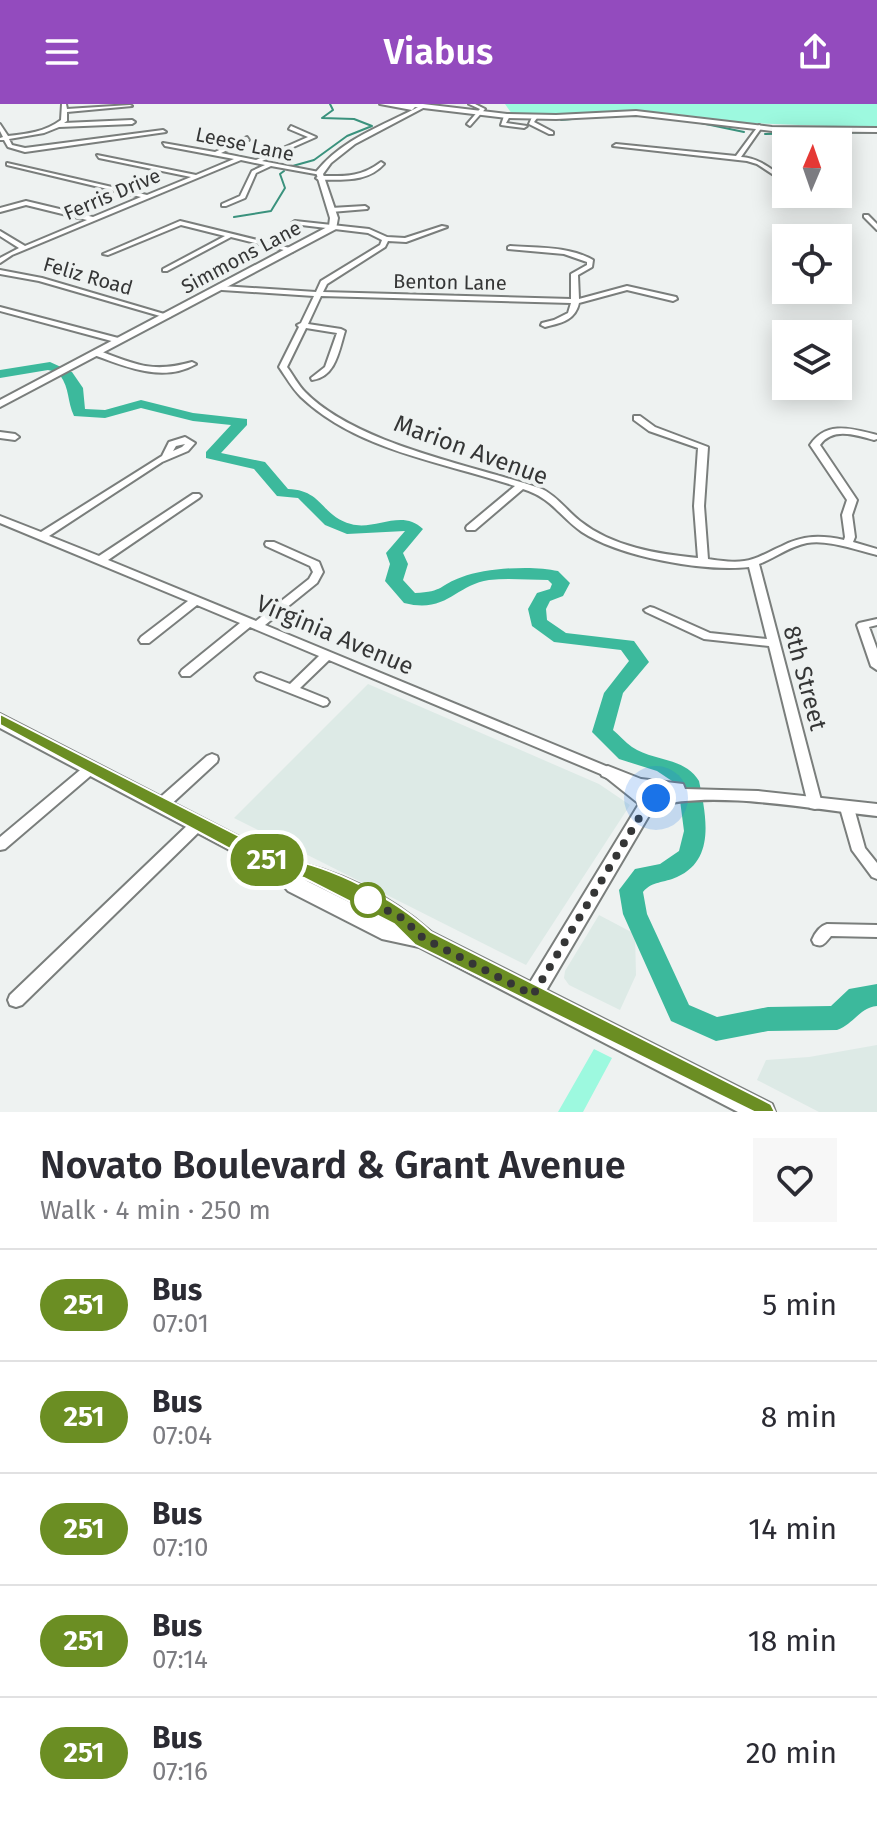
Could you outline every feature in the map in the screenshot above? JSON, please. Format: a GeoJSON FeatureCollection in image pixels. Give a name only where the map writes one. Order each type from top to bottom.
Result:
{"type":"FeatureCollection","features":[{"type":"Feature","properties":{"kind":"main road"},"geometry":{"type":"LineString","coordinates":[[384,104],[424,106]]}},
{"type":"Feature","properties":{"kind":"main road"},"geometry":{"type":"LineString","coordinates":[[404,104],[534,118],[636,113],[759,127],[877,130]]}},
{"type":"Feature","properties":{"kind":"main road"},"geometry":{"type":"LineString","coordinates":[[0,720],[278,866],[295,885],[390,933],[423,938],[763,1112]]}},
{"type":"Feature","properties":{"kind":"street"},"geometry":{"type":"LineString","coordinates":[[470,124],[482,114],[483,109],[471,104]]}},
{"type":"Feature","properties":{"kind":"street"},"geometry":{"type":"LineString","coordinates":[[59,125],[64,121],[64,108],[130,106]]}},
{"type":"Feature","properties":{"kind":"street"},"geometry":{"type":"LineString","coordinates":[[319,176],[331,156],[342,148],[366,133],[401,120],[424,106]]}},
{"type":"Feature","properties":{"kind":"street"},"geometry":{"type":"LineString","coordinates":[[507,116],[503,124],[524,126]]}},
{"type":"Feature","properties":{"kind":"street"},"geometry":{"type":"LineString","coordinates":[[534,118],[531,123],[551,133]]}},
{"type":"Feature","properties":{"kind":"street"},"geometry":{"type":"LineString","coordinates":[[3,139],[31,135],[59,125],[132,122]]}},
{"type":"Feature","properties":{"kind":"street"},"geometry":{"type":"LineString","coordinates":[[0,126],[3,139],[10,146],[25,150],[163,132]]}},
{"type":"Feature","properties":{"kind":"street"},"geometry":{"type":"LineString","coordinates":[[737,158],[759,127]]}},
{"type":"Feature","properties":{"kind":"street"},"geometry":{"type":"LineString","coordinates":[[255,162],[313,137],[291,128]]}},
{"type":"Feature","properties":{"kind":"street"},"geometry":{"type":"LineString","coordinates":[[215,154],[247,139]]}},
{"type":"Feature","properties":{"kind":"street","name":"Leese Lane"},"geometry":{"type":"LineString","coordinates":[[165,144],[319,176],[362,176],[372,173],[381,164]]}},
{"type":"Feature","properties":{"kind":"street"},"geometry":{"type":"LineString","coordinates":[[616,146],[759,161],[772,171]]}},
{"type":"Feature","properties":{"kind":"street"},"geometry":{"type":"LineString","coordinates":[[99,156],[194,177]]}},
{"type":"Feature","properties":{"kind":"street","name":"Ferris Drive"},"geometry":{"type":"LineString","coordinates":[[0,261],[24,248],[239,159]]}},
{"type":"Feature","properties":{"kind":"street"},"geometry":{"type":"LineString","coordinates":[[9,164],[147,197]]}},
{"type":"Feature","properties":{"kind":"street"},"geometry":{"type":"LineString","coordinates":[[224,205],[243,197],[254,172],[269,165]]}},
{"type":"Feature","properties":{"kind":"street","name":"Simmons Lane"},"geometry":{"type":"LineString","coordinates":[[0,404],[333,227],[334,218],[319,176]]}},
{"type":"Feature","properties":{"kind":"street"},"geometry":{"type":"LineString","coordinates":[[0,210],[26,203],[93,219]]}},
{"type":"Feature","properties":{"kind":"street"},"geometry":{"type":"LineString","coordinates":[[331,210],[365,208]]}},
{"type":"Feature","properties":{"kind":"street"},"geometry":{"type":"LineString","coordinates":[[866,216],[877,228]]}},
{"type":"Feature","properties":{"kind":"street"},"geometry":{"type":"LineString","coordinates":[[106,254],[180,223],[292,250]]}},
{"type":"Feature","properties":{"kind":"street"},"geometry":{"type":"LineString","coordinates":[[295,223],[369,231],[386,239],[406,240],[444,227]]}},
{"type":"Feature","properties":{"kind":"street"},"geometry":{"type":"LineString","coordinates":[[0,233],[24,248]]}},
{"type":"Feature","properties":{"kind":"street"},"geometry":{"type":"LineString","coordinates":[[165,270],[229,236]]}},
{"type":"Feature","properties":{"kind":"street","name":"Marion Avenue"},"geometry":{"type":"LineString","coordinates":[[386,239],[383,246],[329,278],[316,294],[283,367],[306,397],[328,415],[383,440],[543,493],[579,526],[603,540],[650,554],[703,562],[753,563],[807,540],[877,552]]}},
{"type":"Feature","properties":{"kind":"street"},"geometry":{"type":"LineString","coordinates":[[510,248],[585,256],[591,261],[590,266],[574,274],[573,315],[565,321],[545,325]]}},
{"type":"Feature","properties":{"kind":"street","name":"Feliz Road"},"geometry":{"type":"LineString","coordinates":[[0,272],[40,279],[167,316]]}},
{"type":"Feature","properties":{"kind":"street","name":"Benton Lane"},"geometry":{"type":"LineString","coordinates":[[222,288],[316,294],[575,301],[627,288],[673,299]]}},
{"type":"Feature","properties":{"kind":"street"},"geometry":{"type":"LineString","coordinates":[[0,309],[119,341]]}},
{"type":"Feature","properties":{"kind":"street"},"geometry":{"type":"LineString","coordinates":[[301,325],[341,331],[329,368],[315,378]]}},
{"type":"Feature","properties":{"kind":"street"},"geometry":{"type":"LineString","coordinates":[[97,353],[151,373],[176,371],[192,364]]}},
{"type":"Feature","properties":{"kind":"street"},"geometry":{"type":"LineString","coordinates":[[637,418],[652,429],[703,447],[699,506],[703,562]]}},
{"type":"Feature","properties":{"kind":"street"},"geometry":{"type":"LineString","coordinates":[[847,545],[850,537],[847,515],[852,500],[815,445],[823,435],[840,431],[874,437]]}},
{"type":"Feature","properties":{"kind":"street"},"geometry":{"type":"LineString","coordinates":[[0,435],[15,437]]}},
{"type":"Feature","properties":{"kind":"street"},"geometry":{"type":"LineString","coordinates":[[42,536],[166,455]]}},
{"type":"Feature","properties":{"kind":"street"},"geometry":{"type":"LineString","coordinates":[[471,528],[522,485]]}},
{"type":"Feature","properties":{"kind":"street"},"geometry":{"type":"LineString","coordinates":[[99,561],[196,496]]}},
{"type":"Feature","properties":{"kind":"street","name":"Virginia Avenue"},"geometry":{"type":"LineString","coordinates":[[0,519],[608,772],[648,803]]}},
{"type":"Feature","properties":{"kind":"street"},"geometry":{"type":"LineString","coordinates":[[186,673],[313,581],[318,572],[315,564],[270,544]]}},
{"type":"Feature","properties":{"kind":"street","name":"8th Street"},"geometry":{"type":"LineString","coordinates":[[753,563],[815,804]]}},
{"type":"Feature","properties":{"kind":"street"},"geometry":{"type":"LineString","coordinates":[[145,640],[196,601]]}},
{"type":"Feature","properties":{"kind":"street"},"geometry":{"type":"LineString","coordinates":[[650,610],[708,636],[772,643]]}},
{"type":"Feature","properties":{"kind":"street"},"geometry":{"type":"LineString","coordinates":[[877,622],[863,625],[877,666]]}},
{"type":"Feature","properties":{"kind":"street"},"geometry":{"type":"LineString","coordinates":[[292,689],[327,655]]}},
{"type":"Feature","properties":{"kind":"street"},"geometry":{"type":"LineString","coordinates":[[261,677],[323,702]]}},
{"type":"Feature","properties":{"kind":"street"},"geometry":{"type":"LineString","coordinates":[[161,805],[212,759]]}},
{"type":"Feature","properties":{"kind":"street"},"geometry":{"type":"LineString","coordinates":[[0,845],[90,769]]}},
{"type":"Feature","properties":{"kind":"street"},"geometry":{"type":"LineString","coordinates":[[608,772],[639,785],[683,792],[877,810]]}},
{"type":"Feature","properties":{"kind":"street"},"geometry":{"type":"LineString","coordinates":[[533,995],[648,803],[683,792]]}},
{"type":"Feature","properties":{"kind":"street"},"geometry":{"type":"LineString","coordinates":[[847,808],[859,850],[877,873]]}},
{"type":"Feature","properties":{"kind":"street"},"geometry":{"type":"LineString","coordinates":[[16,1000],[197,825]]}},
{"type":"Feature","properties":{"kind":"street"},"geometry":{"type":"LineString","coordinates":[[819,940],[827,930],[877,931]]}},
{"type":"Feature","properties":{"kind":"shaded area"},"geometry":{"type":"Polygon","coordinates":[[[368,684],[599,784],[630,805],[526,965],[234,818],[368,684]]]}},
{"type":"Feature","properties":{"kind":"shaded area"},"geometry":{"type":"Polygon","coordinates":[[[599,915],[635,934],[636,975],[620,1010],[569,985],[564,978],[565,971],[599,915]]]}},
{"type":"Feature","properties":{"kind":"shaded area"},"geometry":{"type":"Polygon","coordinates":[[[877,1045],[877,1112],[819,1112],[757,1080],[766,1060],[809,1057],[877,1045]]]}},
{"type":"Feature","properties":{"kind":"green space"},"geometry":{"type":"Polygon","coordinates":[[[505,104],[877,104],[877,128],[749,123],[660,112],[512,114],[505,104]]]}},
{"type":"Feature","properties":{"kind":"green space"},"geometry":{"type":"Polygon","coordinates":[[[594,1049],[612,1058],[583,1112],[558,1112],[594,1049]]]}},
{"type":"Feature","properties":{"kind":"waterway"},"geometry":{"type":"LineString","coordinates":[[289,167],[314,160],[347,136],[372,126],[354,119],[322,118],[333,110],[330,104]]}},
{"type":"Feature","properties":{"kind":"waterway"},"geometry":{"type":"LineString","coordinates":[[561,120],[572,119]]}},
{"type":"Feature","properties":{"kind":"waterway"},"geometry":{"type":"LineString","coordinates":[[701,123],[744,132]]}},
{"type":"Feature","properties":{"kind":"waterway"},"geometry":{"type":"LineString","coordinates":[[765,134],[877,132]]}},
{"type":"Feature","properties":{"kind":"waterway"},"geometry":{"type":"LineString","coordinates":[[234,217],[271,211],[285,188],[280,174],[284,171]]}},
{"type":"Feature","properties":{"kind":"waterway"},"geometry":{"type":"LineString","coordinates":[[0,374],[50,366],[56,370]]}},
{"type":"Feature","properties":{"kind":"waterway"},"geometry":{"type":"LineString","coordinates":[[67,375],[76,388],[75,400],[79,413],[105,414],[141,404],[193,417],[242,422],[211,455],[260,466],[283,493],[302,494],[331,522],[353,531],[403,524],[415,529],[394,553],[399,564],[394,581],[410,599],[440,598],[466,581],[490,575],[552,575],[561,583],[557,592],[543,597],[537,609],[538,622],[561,638],[627,645],[639,662],[613,693],[602,732],[626,754],[664,766],[688,781],[695,831],[688,857],[663,873],[643,876],[631,890],[635,914],[680,1013],[716,1029],[768,1019],[837,1018],[858,997],[877,995]]}},
{"type":"Feature","properties":{"kind":"bus line","name":"251"},"geometry":{"type":"LineString","coordinates":[[0,720],[278,866],[308,871],[402,918],[423,938],[763,1112]]}},
{"type":"Feature","properties":{"kind":"route"},"geometry":{"type":"LineString","coordinates":[[368,900],[365,899],[402,918],[423,938],[533,995],[648,803],[656,798]]}}]}
